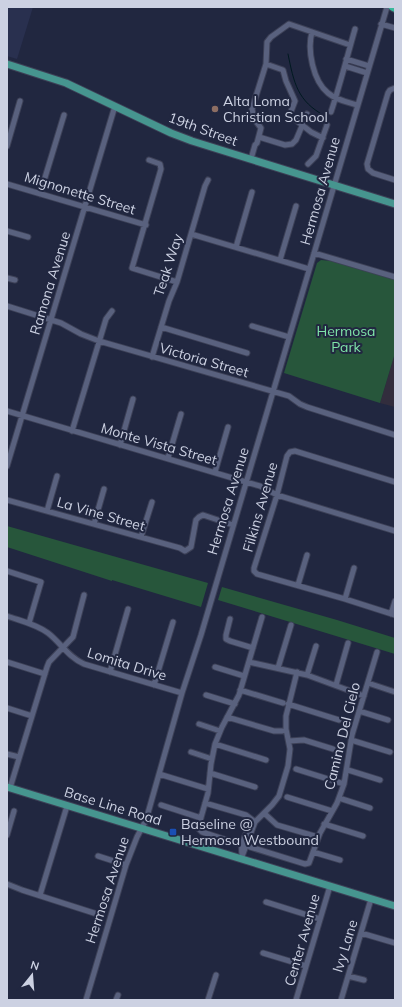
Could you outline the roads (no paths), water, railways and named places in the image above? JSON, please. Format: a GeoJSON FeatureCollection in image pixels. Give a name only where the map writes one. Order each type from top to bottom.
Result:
{"type":"FeatureCollection","features":[{"type":"Feature","properties":{"kind":"main road","name":"19th Street"},"geometry":{"type":"LineString","coordinates":[[7,64],[66,83],[171,133],[192,141],[395,204]]}},
{"type":"Feature","properties":{"kind":"main road","name":"Base Line Road"},"geometry":{"type":"LineString","coordinates":[[8,787],[141,828],[242,856],[395,906]]}},
{"type":"Feature","properties":{"kind":"street","name":"Hermosa Avenue"},"geometry":{"type":"LineString","coordinates":[[86,1000],[126,865],[145,821],[386,7]]}},
{"type":"Feature","properties":{"kind":"street"},"geometry":{"type":"LineString","coordinates":[[252,159],[255,144],[257,143],[261,128],[254,119],[252,109],[266,64],[267,42],[271,37],[289,24],[350,45]]}},
{"type":"Feature","properties":{"kind":"street"},"geometry":{"type":"LineString","coordinates":[[381,24],[395,28]]}},
{"type":"Feature","properties":{"kind":"street"},"geometry":{"type":"LineString","coordinates":[[331,112],[355,29]]}},
{"type":"Feature","properties":{"kind":"street"},"geometry":{"type":"LineString","coordinates":[[312,32],[310,40],[311,56],[318,80],[328,93],[336,98],[358,104]]}},
{"type":"Feature","properties":{"kind":"street"},"geometry":{"type":"LineString","coordinates":[[346,59],[369,66]]}},
{"type":"Feature","properties":{"kind":"street"},"geometry":{"type":"LineString","coordinates":[[266,64],[283,70],[286,81],[295,100],[290,114],[292,117],[302,126],[323,138]]}},
{"type":"Feature","properties":{"kind":"street"},"geometry":{"type":"LineString","coordinates":[[344,66],[367,73]]}},
{"type":"Feature","properties":{"kind":"street"},"geometry":{"type":"LineString","coordinates":[[394,88],[388,93],[367,164],[368,169],[373,173],[395,180]]}},
{"type":"Feature","properties":{"kind":"street"},"geometry":{"type":"LineString","coordinates":[[7,146],[20,101]]}},
{"type":"Feature","properties":{"kind":"street","name":"Ramona Avenue"},"geometry":{"type":"LineString","coordinates":[[7,466],[115,106]]}},
{"type":"Feature","properties":{"kind":"street"},"geometry":{"type":"LineString","coordinates":[[376,109],[382,112]]}},
{"type":"Feature","properties":{"kind":"street"},"geometry":{"type":"LineString","coordinates":[[259,137],[286,145],[292,144],[296,140],[307,114]]}},
{"type":"Feature","properties":{"kind":"street"},"geometry":{"type":"LineString","coordinates":[[40,194],[64,115]]}},
{"type":"Feature","properties":{"kind":"street"},"geometry":{"type":"LineString","coordinates":[[308,164],[316,156],[327,125]]}},
{"type":"Feature","properties":{"kind":"street"},"geometry":{"type":"LineString","coordinates":[[149,160],[160,164],[161,169],[146,225],[132,268],[177,282]]}},
{"type":"Feature","properties":{"kind":"street","name":"Teak Way"},"geometry":{"type":"LineString","coordinates":[[152,357],[177,282],[208,180]]}},
{"type":"Feature","properties":{"kind":"street","name":"Mignonette Street"},"geometry":{"type":"LineString","coordinates":[[7,184],[146,225]]}},
{"type":"Feature","properties":{"kind":"street"},"geometry":{"type":"LineString","coordinates":[[236,247],[252,192]]}},
{"type":"Feature","properties":{"kind":"street"},"geometry":{"type":"LineString","coordinates":[[280,260],[296,206]]}},
{"type":"Feature","properties":{"kind":"street"},"geometry":{"type":"LineString","coordinates":[[7,231],[28,237]]}},
{"type":"Feature","properties":{"kind":"street"},"geometry":{"type":"LineString","coordinates":[[191,234],[309,269]]}},
{"type":"Feature","properties":{"kind":"street"},"geometry":{"type":"LineString","coordinates":[[314,253],[395,277]]}},
{"type":"Feature","properties":{"kind":"street"},"geometry":{"type":"LineString","coordinates":[[7,278],[15,280]]}},
{"type":"Feature","properties":{"kind":"street","name":"Victoria Street"},"geometry":{"type":"LineString","coordinates":[[7,306],[70,327],[81,334],[99,341],[289,396],[307,407],[395,435]]}},
{"type":"Feature","properties":{"kind":"street"},"geometry":{"type":"LineString","coordinates":[[72,431],[106,319],[112,311]]}},
{"type":"Feature","properties":{"kind":"street"},"geometry":{"type":"LineString","coordinates":[[252,326],[288,337]]}},
{"type":"Feature","properties":{"kind":"street"},"geometry":{"type":"LineString","coordinates":[[161,327],[247,352]]}},
{"type":"Feature","properties":{"kind":"street"},"geometry":{"type":"LineString","coordinates":[[120,445],[133,399]]}},
{"type":"Feature","properties":{"kind":"street","name":"Monte Vista Street"},"geometry":{"type":"LineString","coordinates":[[7,411],[215,472],[260,486],[277,495],[395,531]]}},
{"type":"Feature","properties":{"kind":"street"},"geometry":{"type":"LineString","coordinates":[[168,458],[181,414]]}},
{"type":"Feature","properties":{"kind":"street"},"geometry":{"type":"LineString","coordinates":[[215,472],[228,428]]}},
{"type":"Feature","properties":{"kind":"street","name":"Filkins Avenue"},"geometry":{"type":"LineString","coordinates":[[298,585],[257,574],[254,571],[287,456],[290,452],[295,451],[395,482]]}},
{"type":"Feature","properties":{"kind":"street"},"geometry":{"type":"LineString","coordinates":[[47,511],[58,476]]}},
{"type":"Feature","properties":{"kind":"street"},"geometry":{"type":"LineString","coordinates":[[94,524],[104,489]]}},
{"type":"Feature","properties":{"kind":"street","name":"La Vine Street"},"geometry":{"type":"LineString","coordinates":[[7,500],[185,551],[192,547],[196,520],[199,517],[203,515],[233,525]]}},
{"type":"Feature","properties":{"kind":"street"},"geometry":{"type":"LineString","coordinates":[[141,538],[152,502]]}},
{"type":"Feature","properties":{"kind":"street"},"geometry":{"type":"LineString","coordinates":[[307,556],[298,585],[393,614],[395,601]]}},
{"type":"Feature","properties":{"kind":"street"},"geometry":{"type":"LineString","coordinates":[[345,599],[354,568]]}},
{"type":"Feature","properties":{"kind":"street"},"geometry":{"type":"LineString","coordinates":[[7,571],[41,582],[29,623]]}},
{"type":"Feature","properties":{"kind":"street"},"geometry":{"type":"LineString","coordinates":[[8,787],[49,662],[73,637],[84,595]]}},
{"type":"Feature","properties":{"kind":"street"},"geometry":{"type":"LineString","coordinates":[[110,672],[128,609]]}},
{"type":"Feature","properties":{"kind":"street","name":"Lomita Drive"},"geometry":{"type":"LineString","coordinates":[[7,616],[40,628],[74,660],[182,693]]}},
{"type":"Feature","properties":{"kind":"street"},"geometry":{"type":"LineString","coordinates":[[240,844],[202,832],[198,828],[208,789],[215,744],[220,731],[235,704],[262,617]]}},
{"type":"Feature","properties":{"kind":"street"},"geometry":{"type":"LineString","coordinates":[[230,619],[226,639],[253,648]]}},
{"type":"Feature","properties":{"kind":"street"},"geometry":{"type":"LineString","coordinates":[[154,685],[173,622]]}},
{"type":"Feature","properties":{"kind":"street"},"geometry":{"type":"LineString","coordinates":[[278,668],[291,625]]}},
{"type":"Feature","properties":{"kind":"street"},"geometry":{"type":"LineString","coordinates":[[336,685],[348,643]]}},
{"type":"Feature","properties":{"kind":"street"},"geometry":{"type":"LineString","coordinates":[[307,675],[316,646]]}},
{"type":"Feature","properties":{"kind":"street","name":"Camino Del Cielo"},"geometry":{"type":"LineString","coordinates":[[250,847],[305,864],[309,863],[318,837],[339,798],[344,784],[348,770],[351,740],[377,652]]}},
{"type":"Feature","properties":{"kind":"street"},"geometry":{"type":"LineString","coordinates":[[7,662],[45,674]]}},
{"type":"Feature","properties":{"kind":"street"},"geometry":{"type":"LineString","coordinates":[[249,662],[298,672],[364,696]]}},
{"type":"Feature","properties":{"kind":"street"},"geometry":{"type":"LineString","coordinates":[[216,667],[244,676]]}},
{"type":"Feature","properties":{"kind":"street"},"geometry":{"type":"LineString","coordinates":[[242,856],[242,850],[251,825],[272,805],[280,792],[290,760],[289,741],[285,720],[285,704],[298,672]]}},
{"type":"Feature","properties":{"kind":"street"},"geometry":{"type":"LineString","coordinates":[[368,683],[395,692]]}},
{"type":"Feature","properties":{"kind":"street"},"geometry":{"type":"LineString","coordinates":[[240,690],[339,720]]}},
{"type":"Feature","properties":{"kind":"street"},"geometry":{"type":"LineString","coordinates":[[206,695],[235,704]]}},
{"type":"Feature","properties":{"kind":"street"},"geometry":{"type":"LineString","coordinates":[[7,708],[32,716]]}},
{"type":"Feature","properties":{"kind":"street"},"geometry":{"type":"LineString","coordinates":[[359,712],[388,720]]}},
{"type":"Feature","properties":{"kind":"street"},"geometry":{"type":"LineString","coordinates":[[228,717],[274,731],[282,731]]}},
{"type":"Feature","properties":{"kind":"street"},"geometry":{"type":"LineString","coordinates":[[199,724],[220,731]]}},
{"type":"Feature","properties":{"kind":"street"},"geometry":{"type":"LineString","coordinates":[[289,741],[304,740],[333,749]]}},
{"type":"Feature","properties":{"kind":"street"},"geometry":{"type":"LineString","coordinates":[[351,740],[390,752]]}},
{"type":"Feature","properties":{"kind":"street"},"geometry":{"type":"LineString","coordinates":[[215,744],[266,760]]}},
{"type":"Feature","properties":{"kind":"street"},"geometry":{"type":"LineString","coordinates":[[191,752],[212,759]]}},
{"type":"Feature","properties":{"kind":"street"},"geometry":{"type":"LineString","coordinates":[[7,754],[19,757]]}},
{"type":"Feature","properties":{"kind":"street"},"geometry":{"type":"LineString","coordinates":[[296,769],[344,784]]}},
{"type":"Feature","properties":{"kind":"street"},"geometry":{"type":"LineString","coordinates":[[348,770],[380,780]]}},
{"type":"Feature","properties":{"kind":"street"},"geometry":{"type":"LineString","coordinates":[[210,773],[255,787]]}},
{"type":"Feature","properties":{"kind":"street"},"geometry":{"type":"LineString","coordinates":[[159,774],[208,789]]}},
{"type":"Feature","properties":{"kind":"street"},"geometry":{"type":"LineString","coordinates":[[287,797],[332,811]]}},
{"type":"Feature","properties":{"kind":"street"},"geometry":{"type":"LineString","coordinates":[[339,798],[370,808]]}},
{"type":"Feature","properties":{"kind":"street"},"geometry":{"type":"LineString","coordinates":[[205,803],[243,814],[255,822]]}},
{"type":"Feature","properties":{"kind":"street"},"geometry":{"type":"LineString","coordinates":[[161,805],[201,818]]}},
{"type":"Feature","properties":{"kind":"street"},"geometry":{"type":"LineString","coordinates":[[40,895],[67,806]]}},
{"type":"Feature","properties":{"kind":"street"},"geometry":{"type":"LineString","coordinates":[[7,835],[14,811]]}},
{"type":"Feature","properties":{"kind":"street"},"geometry":{"type":"LineString","coordinates":[[264,813],[277,825],[318,837]]}},
{"type":"Feature","properties":{"kind":"street"},"geometry":{"type":"LineString","coordinates":[[242,856],[255,822]]}},
{"type":"Feature","properties":{"kind":"street"},"geometry":{"type":"LineString","coordinates":[[324,824],[363,836]]}},
{"type":"Feature","properties":{"kind":"street"},"geometry":{"type":"LineString","coordinates":[[313,852],[340,860]]}},
{"type":"Feature","properties":{"kind":"street"},"geometry":{"type":"LineString","coordinates":[[98,856],[126,865]]}},
{"type":"Feature","properties":{"kind":"street"},"geometry":{"type":"LineString","coordinates":[[7,884],[97,914]]}},
{"type":"Feature","properties":{"kind":"street","name":"Center Avenue"},"geometry":{"type":"LineString","coordinates":[[296,1000],[330,886]]}},
{"type":"Feature","properties":{"kind":"street","name":"Ivy Lane"},"geometry":{"type":"LineString","coordinates":[[340,1000],[371,899]]}},
{"type":"Feature","properties":{"kind":"street"},"geometry":{"type":"LineString","coordinates":[[266,902],[320,919]]}},
{"type":"Feature","properties":{"kind":"street"},"geometry":{"type":"LineString","coordinates":[[361,933],[395,943]]}},
{"type":"Feature","properties":{"kind":"street"},"geometry":{"type":"LineString","coordinates":[[263,953],[306,966]]}},
{"type":"Feature","properties":{"kind":"street"},"geometry":{"type":"LineString","coordinates":[[208,1000],[216,975]]}},
{"type":"Feature","properties":{"kind":"street"},"geometry":{"type":"LineString","coordinates":[[348,976],[364,980]]}},
{"type":"Feature","properties":{"kind":"waterway"},"geometry":{"type":"LineString","coordinates":[[288,54],[292,74],[298,90],[308,104],[325,116]]}},
{"type":"Feature","properties":{"kind":"place","name":"Alta Loma Christian School"},"geometry":{"type":"Point","coordinates":[215,109]}},
{"type":"Feature","properties":{"kind":"place","name":"Baseline @ Hermosa Westbound"},"geometry":{"type":"Point","coordinates":[173,832]}},
{"type":"Feature","properties":{"kind":"park label","name":"Hermosa Park"},"geometry":{"type":"Point","coordinates":[346,340]}}]}
